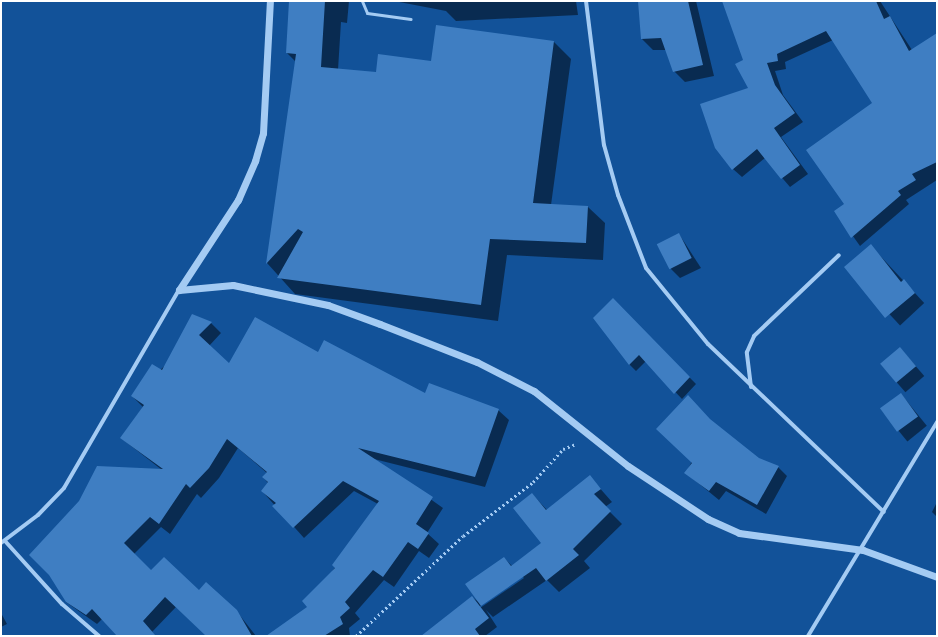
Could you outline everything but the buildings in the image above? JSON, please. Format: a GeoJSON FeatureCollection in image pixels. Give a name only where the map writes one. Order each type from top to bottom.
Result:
{"type":"FeatureCollection","features":[{"type":"Feature","properties":{"kind":"street"},"geometry":{"type":"LineString","coordinates":[[99,636],[62,604],[3,542],[38,515],[64,488],[179,290],[238,200],[254,161],[263,133],[270,1]]}},
{"type":"Feature","properties":{"kind":"street"},"geometry":{"type":"LineString","coordinates":[[586,1],[604,145],[636,245],[646,268],[675,306],[751,388],[884,512]]}},
{"type":"Feature","properties":{"kind":"street"},"geometry":{"type":"LineString","coordinates":[[751,388],[747,352],[754,336],[839,255]]}},
{"type":"Feature","properties":{"kind":"street"},"geometry":{"type":"LineString","coordinates":[[179,290],[234,285],[328,305],[483,365],[534,392],[680,501],[738,533],[863,550],[937,577]]}},
{"type":"Feature","properties":{"kind":"street"},"geometry":{"type":"LineString","coordinates":[[808,636],[863,550],[937,422]]}},
{"type":"Feature","properties":{"kind":"lane"},"geometry":{"type":"LineString","coordinates":[[362,1],[366,13],[411,19]]}},
{"type":"Feature","properties":{"kind":"path"},"geometry":{"type":"LineString","coordinates":[[356,636],[445,552],[533,482],[563,449],[596,439]]}}]}
